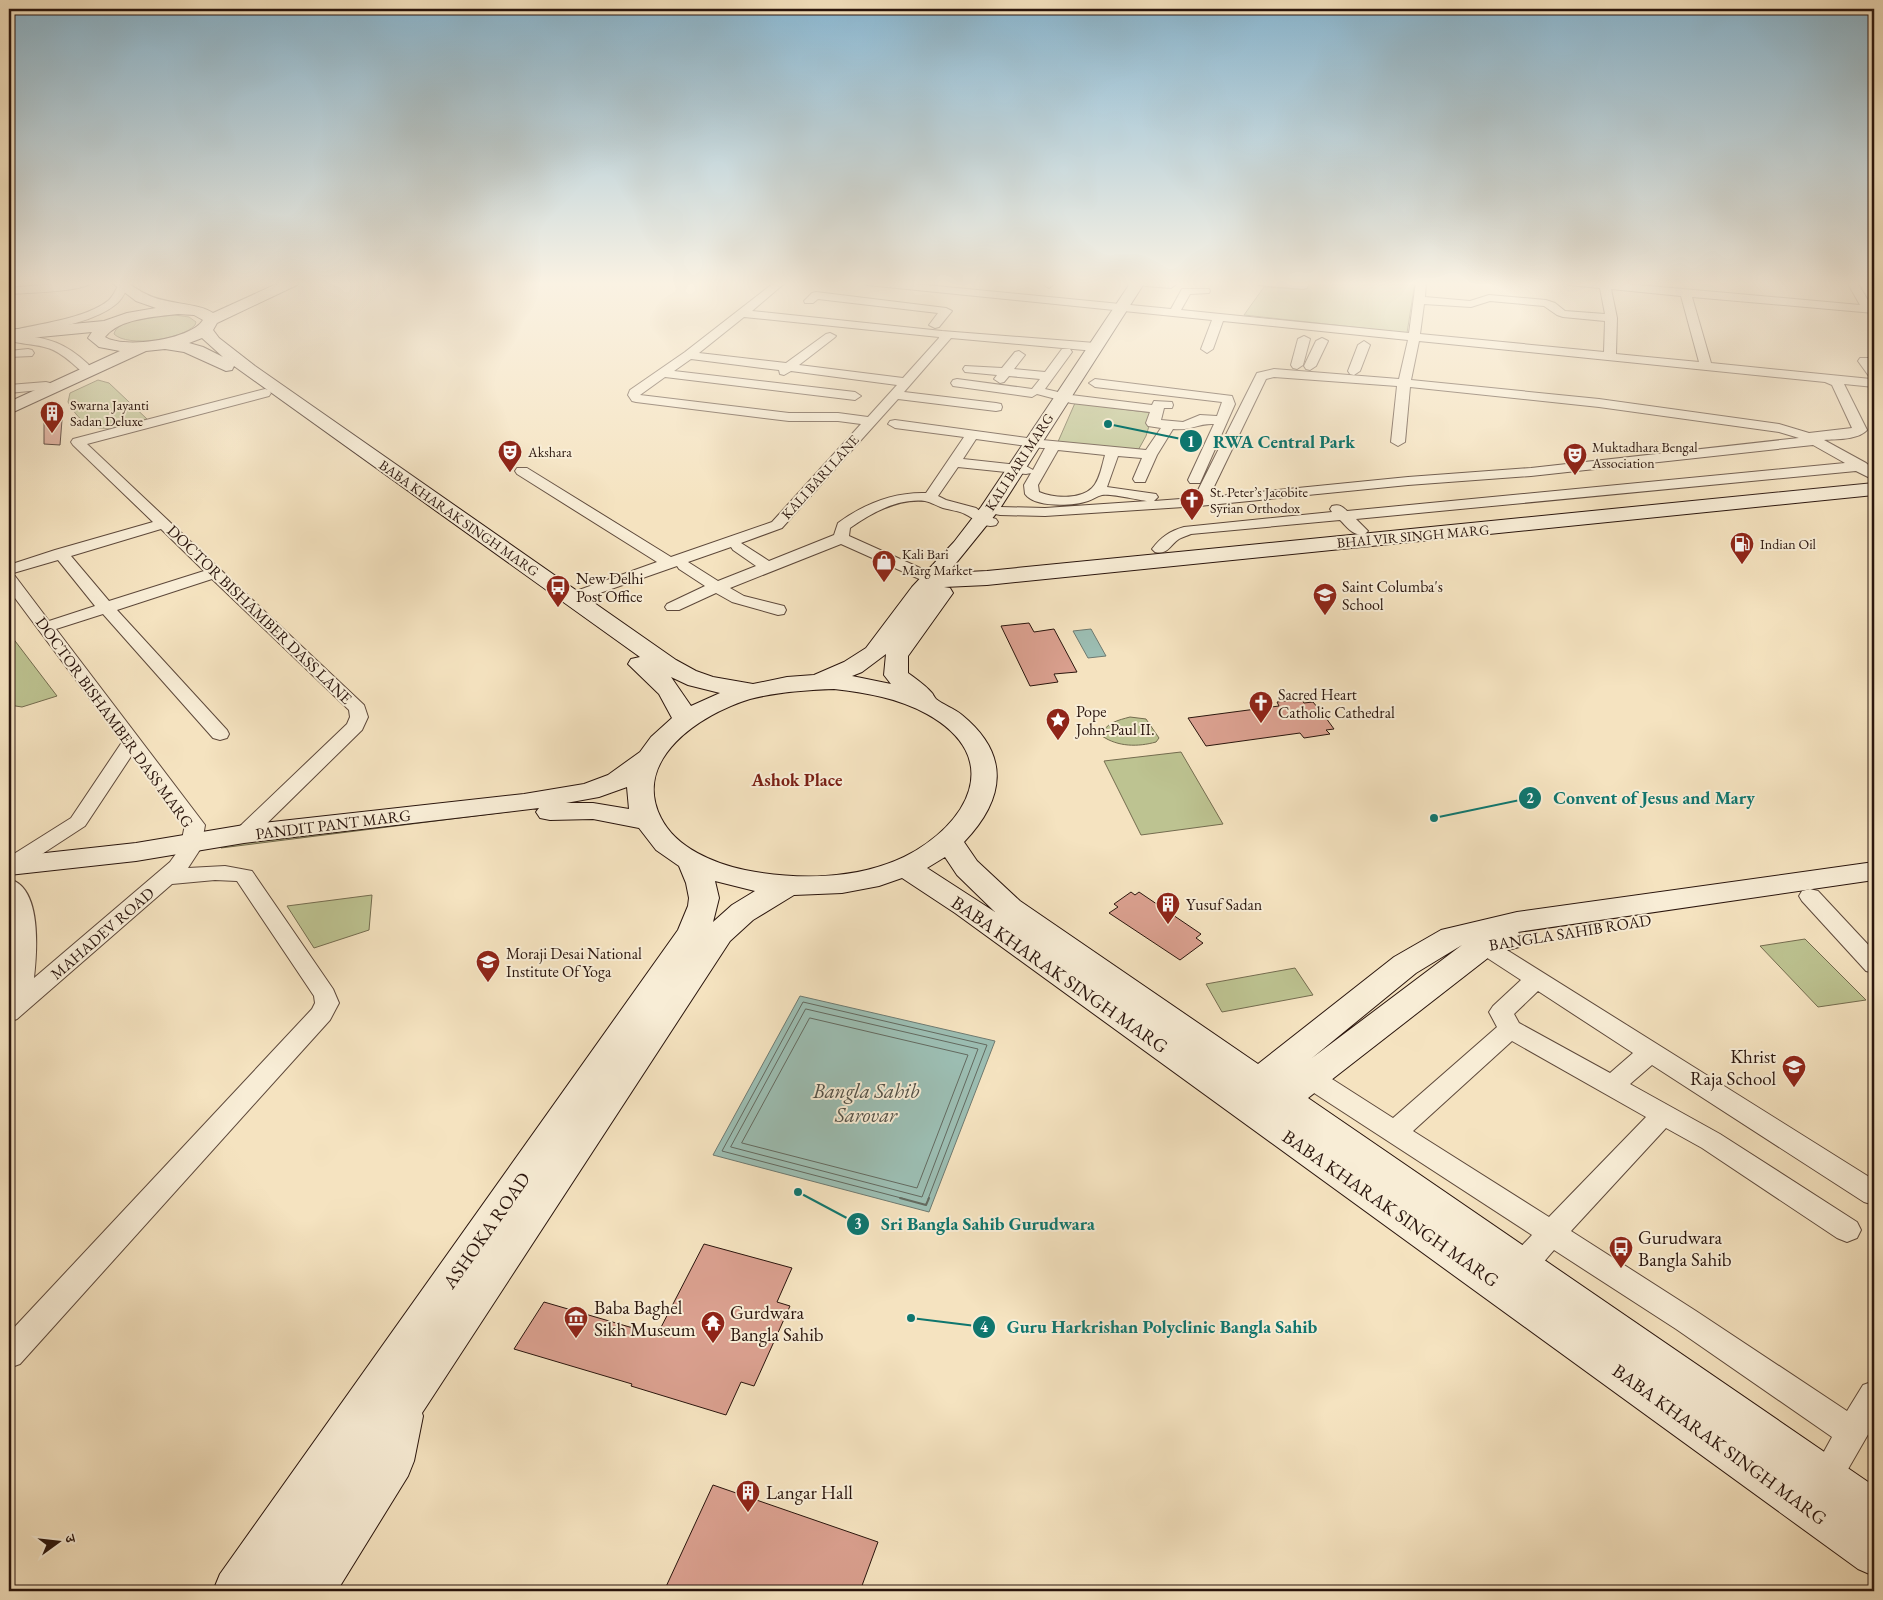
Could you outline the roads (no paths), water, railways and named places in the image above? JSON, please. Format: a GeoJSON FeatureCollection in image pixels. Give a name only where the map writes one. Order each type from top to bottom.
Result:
{"type":"FeatureCollection","features":[{"type":"Feature","properties":{"kind":"main road"},"geometry":{"type":"LineString","coordinates":[[9,403],[104,357]]}},
{"type":"Feature","properties":{"kind":"main road"},"geometry":{"type":"LineString","coordinates":[[9,408],[121,357]]}},
{"type":"Feature","properties":{"kind":"main road"},"geometry":{"type":"LineString","coordinates":[[112,361],[134,357]]}},
{"type":"Feature","properties":{"kind":"main road","name":"BABA KHARAK SINGH MARG"},"geometry":{"type":"LineString","coordinates":[[211,357],[265,392],[650,672],[665,684],[686,720]]}},
{"type":"Feature","properties":{"kind":"main road","name":"BABA KHARAK SINGH MARG"},"geometry":{"type":"LineString","coordinates":[[232,357],[682,675],[704,684],[754,691]]}},
{"type":"Feature","properties":{"kind":"main road","name":"KALI BARI MARG"},"geometry":{"type":"LineString","coordinates":[[944,574],[990,518],[1021,469],[1043,444],[1090,357]]}},
{"type":"Feature","properties":{"kind":"main road","name":"KALI BARI MARG"},"geometry":{"type":"LineString","coordinates":[[1066,398],[1093,357]]}},
{"type":"Feature","properties":{"kind":"main road","name":"BHAI VIR SINGH MARG"},"geometry":{"type":"LineString","coordinates":[[944,574],[1160,549],[1521,518],[1874,482]]}},
{"type":"Feature","properties":{"kind":"main road","name":"BHAI VIR SINGH MARG"},"geometry":{"type":"LineString","coordinates":[[944,574],[1636,514],[1874,489]]}},
{"type":"Feature","properties":{"kind":"main road"},"geometry":{"type":"LineString","coordinates":[[818,682],[853,667],[874,653],[944,574]]}},
{"type":"Feature","properties":{"kind":"main road"},"geometry":{"type":"LineString","coordinates":[[931,706],[913,698],[872,686],[818,682],[754,691],[718,703],[686,720],[664,738],[649,758],[640,783],[640,796],[647,821],[669,847],[691,862],[735,879],[788,886],[819,886],[878,876],[905,867],[929,855],[949,841],[974,813],[981,797],[984,767],[977,746],[972,739],[961,727],[931,706],[896,674],[895,665],[896,656],[944,574]]}},
{"type":"Feature","properties":{"kind":"main road","name":"PANDIT PANT MARG"},"geometry":{"type":"LineString","coordinates":[[9,882],[191,849],[523,808],[597,789],[628,774],[649,758]]}},
{"type":"Feature","properties":{"kind":"main road","name":"PANDIT PANT MARG"},"geometry":{"type":"LineString","coordinates":[[9,866],[136,852],[191,849],[244,834],[523,808],[593,811],[647,821]]}},
{"type":"Feature","properties":{"kind":"main road","name":"BABA KHARAK SINGH MARG"},"geometry":{"type":"LineString","coordinates":[[949,841],[967,868],[1008,908],[1259,1099],[1874,1553]]}},
{"type":"Feature","properties":{"kind":"main road","name":"ASHOKA ROAD"},"geometry":{"type":"LineString","coordinates":[[237,1591],[690,934],[704,909],[705,896],[701,880],[691,862]]}},
{"type":"Feature","properties":{"kind":"main road","name":"BABA KHARAK SINGH MARG"},"geometry":{"type":"LineString","coordinates":[[905,867],[1259,1099],[1521,1266],[1874,1513]]}},
{"type":"Feature","properties":{"kind":"main road","name":"BANGLA SAHIB ROAD"},"geometry":{"type":"LineString","coordinates":[[1259,1099],[1405,965],[1452,936],[1517,922],[1874,871]]}},
{"type":"Feature","properties":{"kind":"main road","name":"BANGLA SAHIB ROAD"},"geometry":{"type":"LineString","coordinates":[[1259,1099],[1483,945],[1511,939],[1874,885]]}},
{"type":"Feature","properties":{"kind":"main road","name":"ASHOKA ROAD"},"geometry":{"type":"LineString","coordinates":[[278,1591],[719,934],[731,921],[748,908],[788,886]]}},
{"type":"Feature","properties":{"kind":"main road"},"geometry":{"type":"LineString","coordinates":[[310,1591],[392,1461],[405,1403]]}},
{"type":"Feature","properties":{"kind":"street"},"geometry":{"type":"LineString","coordinates":[[73,357],[84,367]]}},
{"type":"Feature","properties":{"kind":"street"},"geometry":{"type":"LineString","coordinates":[[687,357],[634,393],[634,396],[636,398],[789,417],[838,417],[871,421]]}},
{"type":"Feature","properties":{"kind":"street"},"geometry":{"type":"LineString","coordinates":[[703,357],[906,382]]}},
{"type":"Feature","properties":{"kind":"street"},"geometry":{"type":"LineString","coordinates":[[734,410],[803,357]]}},
{"type":"Feature","properties":{"kind":"street","name":"KALI BARI LANE"},"geometry":{"type":"LineString","coordinates":[[571,598],[777,525],[929,357]]}},
{"type":"Feature","properties":{"kind":"street"},"geometry":{"type":"LineString","coordinates":[[965,404],[1006,372],[1018,357]]}},
{"type":"Feature","properties":{"kind":"street"},"geometry":{"type":"LineString","coordinates":[[1062,357],[1038,390],[1042,393],[1066,398],[1158,409]]}},
{"type":"Feature","properties":{"kind":"street"},"geometry":{"type":"LineString","coordinates":[[1297,365],[1298,357]]}},
{"type":"Feature","properties":{"kind":"street"},"geometry":{"type":"LineString","coordinates":[[1310,366],[1316,357]]}},
{"type":"Feature","properties":{"kind":"street"},"geometry":{"type":"LineString","coordinates":[[1354,371],[1362,357]]}},
{"type":"Feature","properties":{"kind":"street"},"geometry":{"type":"LineString","coordinates":[[1398,442],[1408,357]]}},
{"type":"Feature","properties":{"kind":"street"},"geometry":{"type":"LineString","coordinates":[[1604,357],[1874,382]]}},
{"type":"Feature","properties":{"kind":"street"},"geometry":{"type":"LineString","coordinates":[[1703,357],[1706,366]]}},
{"type":"Feature","properties":{"kind":"street"},"geometry":{"type":"LineString","coordinates":[[1864,361],[1874,376]]}},
{"type":"Feature","properties":{"kind":"street"},"geometry":{"type":"LineString","coordinates":[[1268,362],[1354,371],[1405,380],[1599,403],[1779,428],[1809,439],[1874,476]]}},
{"type":"Feature","properties":{"kind":"street"},"geometry":{"type":"LineString","coordinates":[[969,368],[1048,376]]}},
{"type":"Feature","properties":{"kind":"street"},"geometry":{"type":"LineString","coordinates":[[663,373],[855,396]]}},
{"type":"Feature","properties":{"kind":"street"},"geometry":{"type":"LineString","coordinates":[[1199,502],[1261,376],[1274,373],[1405,380]]}},
{"type":"Feature","properties":{"kind":"street"},"geometry":{"type":"LineString","coordinates":[[840,538],[843,526],[873,507],[890,500],[912,496],[930,497],[941,503],[990,518],[1045,512],[1199,502],[1408,481],[1531,472],[1809,439],[1847,434],[1860,430],[1837,383],[1827,378]]}},
{"type":"Feature","properties":{"kind":"street"},"geometry":{"type":"LineString","coordinates":[[956,383],[1032,393]]}},
{"type":"Feature","properties":{"kind":"street"},"geometry":{"type":"LineString","coordinates":[[1095,383],[1228,399],[1229,404],[1197,476],[1191,496],[1170,499],[1098,490]]}},
{"type":"Feature","properties":{"kind":"street"},"geometry":{"type":"LineString","coordinates":[[9,389],[46,386]]}},
{"type":"Feature","properties":{"kind":"street","name":"DOCTOR BISHAMBER DASS LANE"},"geometry":{"type":"LineString","coordinates":[[244,834],[355,726],[359,717],[358,708],[78,442],[265,392]]}},
{"type":"Feature","properties":{"kind":"street"},"geometry":{"type":"LineString","coordinates":[[1187,394],[1182,407],[1160,404],[1153,423],[1191,425],[1200,419],[1222,420]]}},
{"type":"Feature","properties":{"kind":"street"},"geometry":{"type":"LineString","coordinates":[[894,395],[996,407]]}},
{"type":"Feature","properties":{"kind":"street"},"geometry":{"type":"LineString","coordinates":[[895,424],[1043,444],[1150,455]]}},
{"type":"Feature","properties":{"kind":"street"},"geometry":{"type":"LineString","coordinates":[[1140,479],[1150,455],[1169,425]]}},
{"type":"Feature","properties":{"kind":"street"},"geometry":{"type":"LineString","coordinates":[[930,497],[972,435]]}},
{"type":"Feature","properties":{"kind":"street"},"geometry":{"type":"LineString","coordinates":[[1043,444],[1031,485],[1032,494],[1039,498],[1063,501],[1091,495],[1098,490],[1113,451]]}},
{"type":"Feature","properties":{"kind":"street"},"geometry":{"type":"LineString","coordinates":[[953,462],[1021,469]]}},
{"type":"Feature","properties":{"kind":"street"},"geometry":{"type":"LineString","coordinates":[[1160,549],[1174,535],[1181,532],[1874,465]]}},
{"type":"Feature","properties":{"kind":"street"},"geometry":{"type":"LineString","coordinates":[[522,471],[669,563]]}},
{"type":"Feature","properties":{"kind":"street"},"geometry":{"type":"LineString","coordinates":[[1531,472],[1560,495]]}},
{"type":"Feature","properties":{"kind":"street"},"geometry":{"type":"LineString","coordinates":[[1318,490],[1360,531]]}},
{"type":"Feature","properties":{"kind":"street"},"geometry":{"type":"LineString","coordinates":[[9,570],[60,553],[165,523]]}},
{"type":"Feature","properties":{"kind":"street"},"geometry":{"type":"LineString","coordinates":[[673,607],[717,587],[840,538],[944,574]]}},
{"type":"Feature","properties":{"kind":"street"},"geometry":{"type":"LineString","coordinates":[[738,547],[768,567]]}},
{"type":"Feature","properties":{"kind":"street"},"geometry":{"type":"LineString","coordinates":[[60,553],[106,608],[220,734]]}},
{"type":"Feature","properties":{"kind":"street"},"geometry":{"type":"LineString","coordinates":[[685,566],[738,599],[778,610]]}},
{"type":"Feature","properties":{"kind":"street"},"geometry":{"type":"LineString","coordinates":[[46,628],[215,572]]}},
{"type":"Feature","properties":{"kind":"street","name":"DOCTOR BISHAMBER DASS MARG"},"geometry":{"type":"LineString","coordinates":[[9,579],[195,825],[196,836],[191,849]]}},
{"type":"Feature","properties":{"kind":"street"},"geometry":{"type":"LineString","coordinates":[[9,866],[78,822],[132,741]]}},
{"type":"Feature","properties":{"kind":"street","name":"MAHADEV ROAD"},"geometry":{"type":"LineString","coordinates":[[14,1008],[166,878],[191,849]]}},
{"type":"Feature","properties":{"kind":"street"},"geometry":{"type":"LineString","coordinates":[[9,1354],[322,1014],[327,1004],[325,995],[244,876],[220,872],[166,878]]}},
{"type":"Feature","properties":{"kind":"street"},"geometry":{"type":"LineString","coordinates":[[9,886],[18,894],[24,925],[25,959],[14,1008]]}},
{"type":"Feature","properties":{"kind":"street"},"geometry":{"type":"LineString","coordinates":[[1810,896],[1874,965]]}},
{"type":"Feature","properties":{"kind":"street"},"geometry":{"type":"LineString","coordinates":[[1483,945],[1874,1194]]}},
{"type":"Feature","properties":{"kind":"street"},"geometry":{"type":"LineString","coordinates":[[1536,979],[1501,1012],[1510,1029],[1711,1141],[1847,1230]]}},
{"type":"Feature","properties":{"kind":"street"},"geometry":{"type":"LineString","coordinates":[[1395,1132],[1510,1029]]}},
{"type":"Feature","properties":{"kind":"street"},"geometry":{"type":"LineString","coordinates":[[1612,1086],[1650,1052]]}},
{"type":"Feature","properties":{"kind":"street"},"geometry":{"type":"LineString","coordinates":[[1323,1086],[1686,1320],[1853,1434]]}},
{"type":"Feature","properties":{"kind":"street"},"geometry":{"type":"LineString","coordinates":[[1521,1266],[1664,1114]]}},
{"type":"Feature","properties":{"kind":"street"},"geometry":{"type":"LineString","coordinates":[[1825,1479],[1853,1434],[1874,1395]]}},
{"type":"Feature","properties":{"kind":"water"},"geometry":{"type":"Polygon","coordinates":[[[1091,629],[1106,656],[1088,658],[1073,631],[1091,629]]]}},
{"type":"Feature","properties":{"kind":"water","name":"Bangla Sahib Sarovar"},"geometry":{"type":"Polygon","coordinates":[[[800,996],[995,1041],[929,1212],[713,1155],[800,996]]]}},
{"type":"Feature","properties":{"kind":"place","name":"RWA Central Park"},"geometry":{"type":"Point","coordinates":[1108,424]}},
{"type":"Feature","properties":{"kind":"place","name":"Swarna Jayanti Sadan Deluxe"},"geometry":{"type":"Point","coordinates":[52,434]}},
{"type":"Feature","properties":{"kind":"place","name":"Akshara"},"geometry":{"type":"Point","coordinates":[510,473]}},
{"type":"Feature","properties":{"kind":"place","name":"Muktadhara Bengal Association"},"geometry":{"type":"Point","coordinates":[1575,476]}},
{"type":"Feature","properties":{"kind":"place","name":"St. Peter’s Jacobite Syrian Orthodox"},"geometry":{"type":"Point","coordinates":[1192,521]}},
{"type":"Feature","properties":{"kind":"place","name":"Indian Oil"},"geometry":{"type":"Point","coordinates":[1742,565]}},
{"type":"Feature","properties":{"kind":"place","name":"Kali Bari Marg Market"},"geometry":{"type":"Point","coordinates":[884,583]}},
{"type":"Feature","properties":{"kind":"place","name":"New Delhi Post Office"},"geometry":{"type":"Point","coordinates":[558,608]}},
{"type":"Feature","properties":{"kind":"place","name":"Saint Columba's School"},"geometry":{"type":"Point","coordinates":[1325,616]}},
{"type":"Feature","properties":{"kind":"place","name":"Sacred Heart Catholic Cathedral"},"geometry":{"type":"Point","coordinates":[1261,724]}},
{"type":"Feature","properties":{"kind":"place","name":"Pope John-Paul II."},"geometry":{"type":"Point","coordinates":[1058,741]}},
{"type":"Feature","properties":{"kind":"place","name":"Convent of Jesus and Mary"},"geometry":{"type":"Point","coordinates":[1434,818]}},
{"type":"Feature","properties":{"kind":"place","name":"Yusuf Sadan"},"geometry":{"type":"Point","coordinates":[1168,925]}},
{"type":"Feature","properties":{"kind":"place","name":"Moraji Desai National Institute Of Yoga"},"geometry":{"type":"Point","coordinates":[488,983]}},
{"type":"Feature","properties":{"kind":"place","name":"Khrist Raja School"},"geometry":{"type":"Point","coordinates":[1794,1088]}},
{"type":"Feature","properties":{"kind":"place","name":"Sri Bangla Sahib Gurudwara"},"geometry":{"type":"Point","coordinates":[798,1192]}},
{"type":"Feature","properties":{"kind":"place","name":"Gurudwara Bangla Sahib"},"geometry":{"type":"Point","coordinates":[1621,1269]}},
{"type":"Feature","properties":{"kind":"place","name":"Guru Harkrishan Polyclinic Bangla Sahib"},"geometry":{"type":"Point","coordinates":[911,1318]}},
{"type":"Feature","properties":{"kind":"place","name":"Baba Baghel Sikh Museum"},"geometry":{"type":"Point","coordinates":[576,1339]}},
{"type":"Feature","properties":{"kind":"place","name":"Gurdwara Bangla Sahib"},"geometry":{"type":"Point","coordinates":[713,1344]}},
{"type":"Feature","properties":{"kind":"place","name":"Langar Hall"},"geometry":{"type":"Point","coordinates":[748,1513]}},
{"type":"Feature","properties":{"kind":"district","name":"Ashok Place"},"geometry":{"type":"Point","coordinates":[797,780]}}]}
